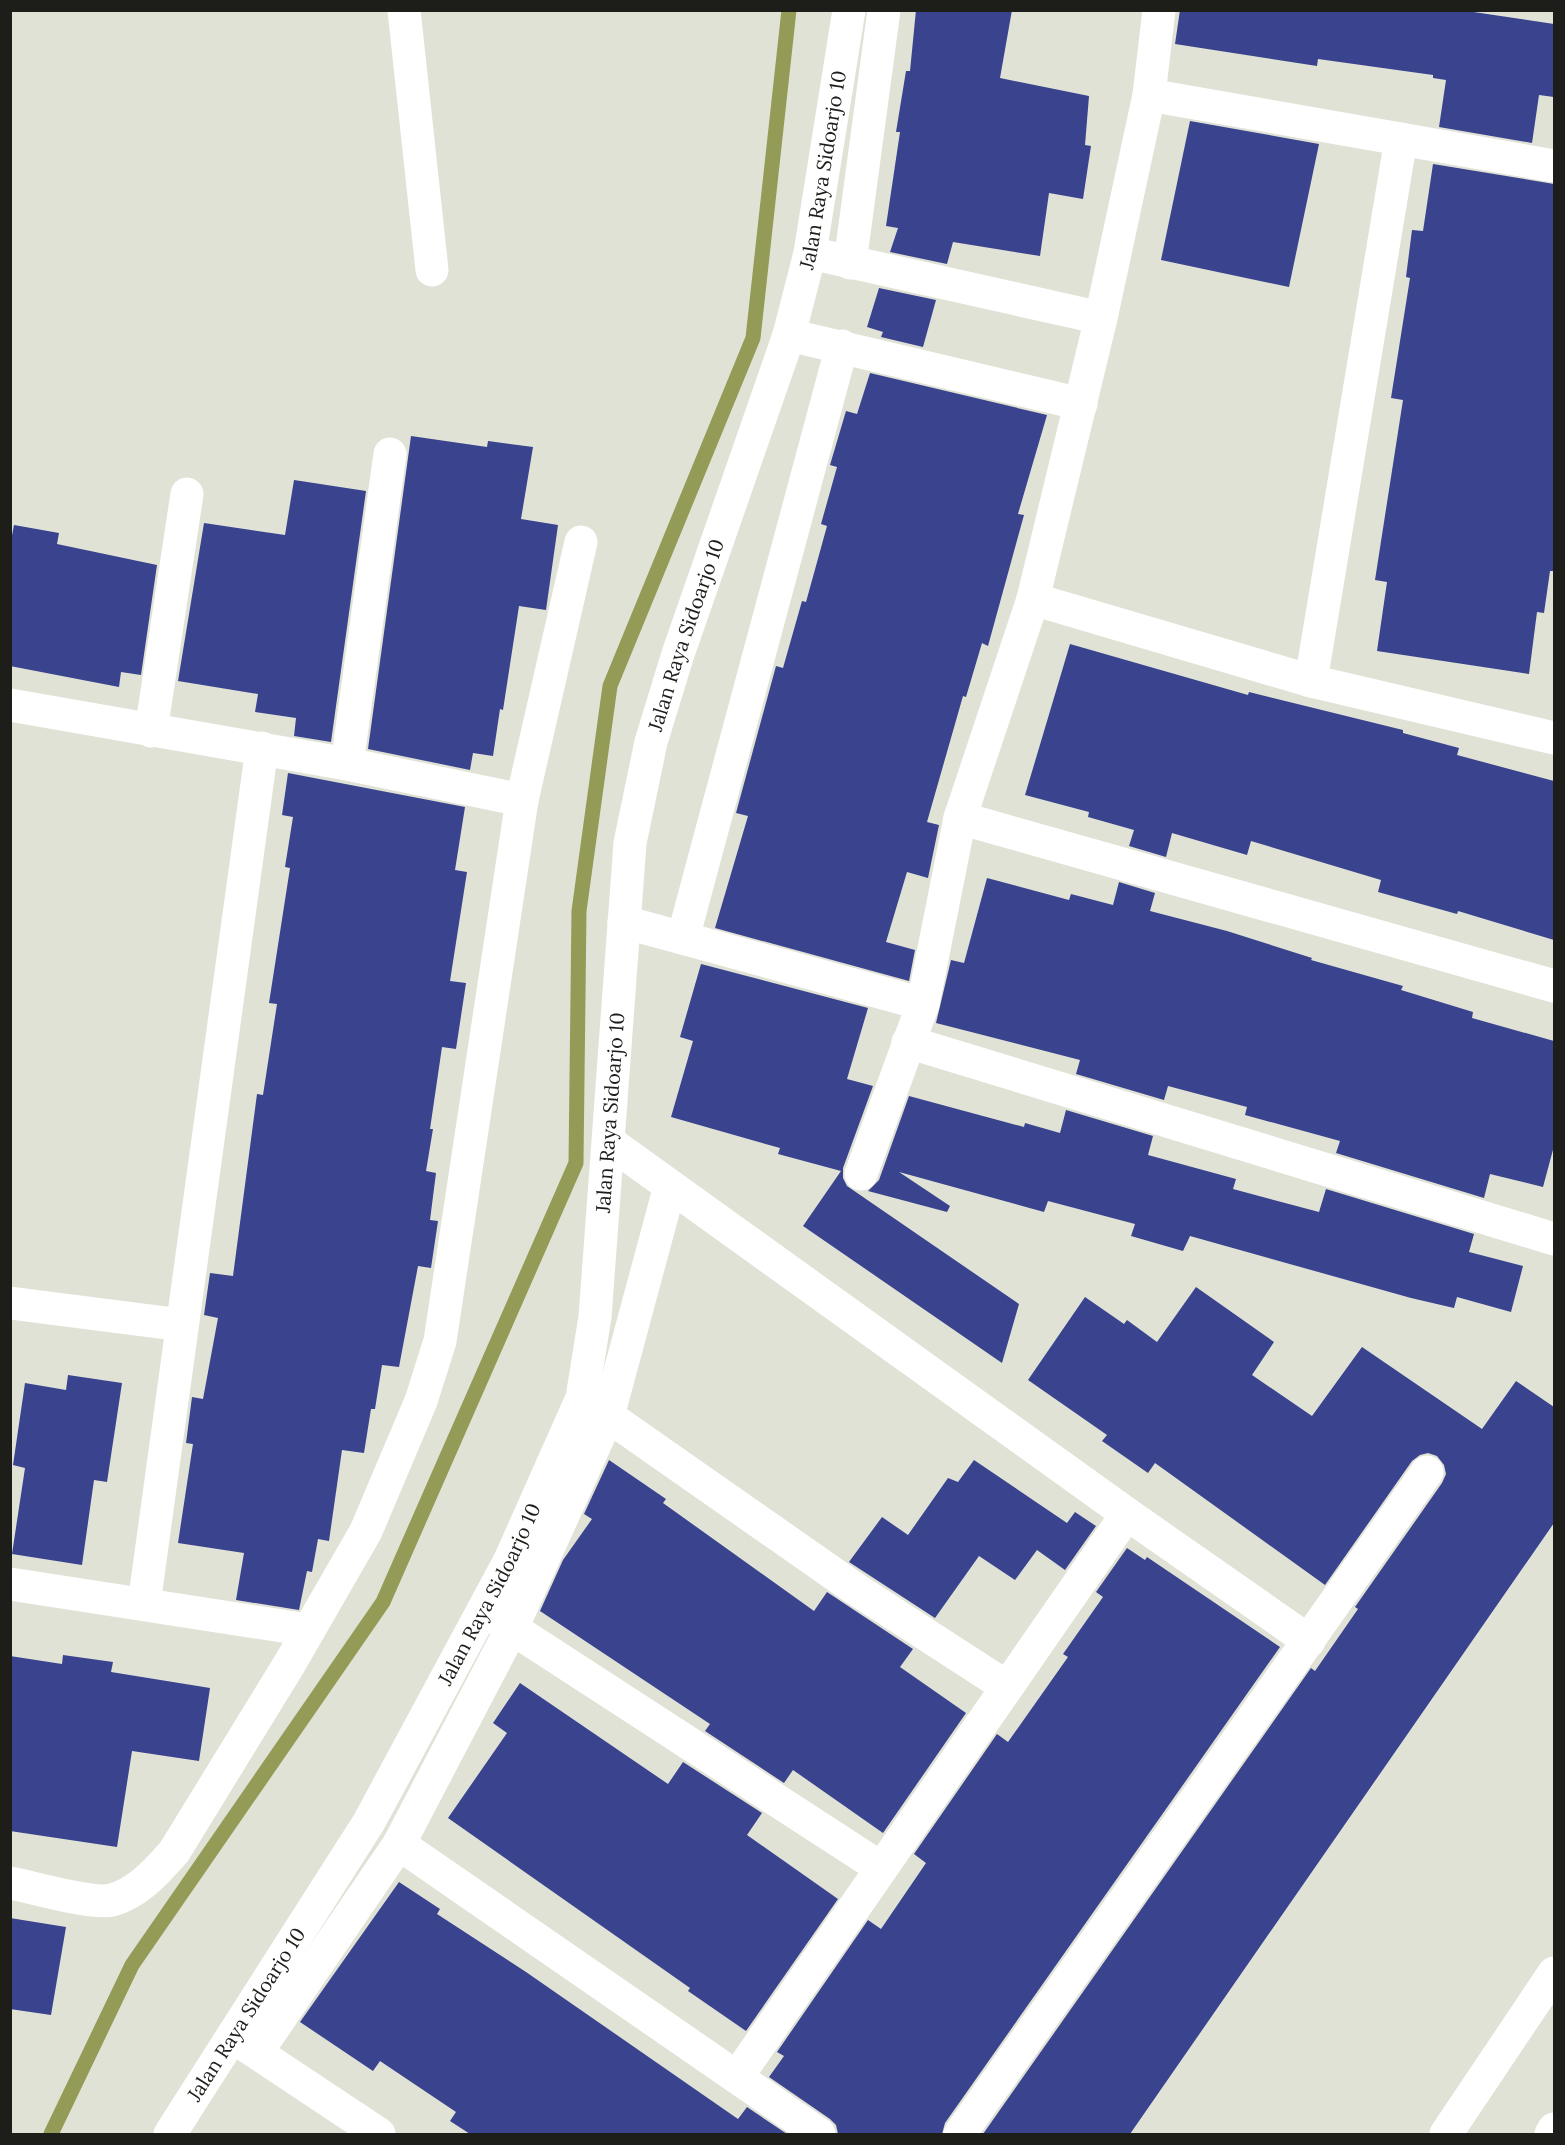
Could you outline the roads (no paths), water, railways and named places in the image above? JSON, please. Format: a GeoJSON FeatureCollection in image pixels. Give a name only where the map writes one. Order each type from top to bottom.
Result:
{"type":"FeatureCollection","features":[{"type":"Feature","properties":{"kind":"main road"},"geometry":{"type":"LineString","coordinates":[[404,10],[432,270]]}},
{"type":"Feature","properties":{"kind":"main road","name":"Jalan Raya Sidoarjo 10"},"geometry":{"type":"LineString","coordinates":[[170,2134],[245,2044],[362,1835],[510,1560],[582,1398],[595,1317],[630,843],[651,742],[678,654],[789,335],[810,253],[849,10]]}},
{"type":"Feature","properties":{"kind":"main road"},"geometry":{"type":"LineString","coordinates":[[850,263],[884,10]]}},
{"type":"Feature","properties":{"kind":"main road"},"geometry":{"type":"LineString","coordinates":[[861,1174],[923,1004],[960,818],[1034,599],[1101,318],[1149,95],[1159,10]]}},
{"type":"Feature","properties":{"kind":"main road"},"geometry":{"type":"LineString","coordinates":[[1149,95],[1554,166]]}},
{"type":"Feature","properties":{"kind":"main road"},"geometry":{"type":"LineString","coordinates":[[1311,681],[1401,139]]}},
{"type":"Feature","properties":{"kind":"main road"},"geometry":{"type":"LineString","coordinates":[[810,253],[1101,318]]}},
{"type":"Feature","properties":{"kind":"main road"},"geometry":{"type":"LineString","coordinates":[[789,335],[1081,404]]}},
{"type":"Feature","properties":{"kind":"main road"},"geometry":{"type":"LineString","coordinates":[[683,938],[842,346]]}},
{"type":"Feature","properties":{"kind":"main road"},"geometry":{"type":"LineString","coordinates":[[347,764],[390,454]]}},
{"type":"Feature","properties":{"kind":"main road"},"geometry":{"type":"LineString","coordinates":[[151,731],[187,494]]}},
{"type":"Feature","properties":{"kind":"main road"},"geometry":{"type":"LineString","coordinates":[[10,1883],[110,1901],[132,1892],[155,1874],[174,1852],[366,1531],[421,1401],[440,1341],[522,800],[581,542]]}},
{"type":"Feature","properties":{"kind":"main road"},"geometry":{"type":"LineString","coordinates":[[1034,599],[1311,681],[1554,738]]}},
{"type":"Feature","properties":{"kind":"main road"},"geometry":{"type":"LineString","coordinates":[[10,705],[151,731],[262,748],[522,800]]}},
{"type":"Feature","properties":{"kind":"main road"},"geometry":{"type":"LineString","coordinates":[[144,1604],[262,748]]}},
{"type":"Feature","properties":{"kind":"main road"},"geometry":{"type":"LineString","coordinates":[[960,818],[1554,986]]}},
{"type":"Feature","properties":{"kind":"main road"},"geometry":{"type":"LineString","coordinates":[[624,922],[923,1004]]}},
{"type":"Feature","properties":{"kind":"main road"},"geometry":{"type":"LineString","coordinates":[[908,1042],[1554,1239]]}},
{"type":"Feature","properties":{"kind":"main road"},"geometry":{"type":"LineString","coordinates":[[609,1142],[1126,1514],[1309,1641]]}},
{"type":"Feature","properties":{"kind":"main road"},"geometry":{"type":"LineString","coordinates":[[379,2134],[245,2044],[399,1844],[512,1628],[608,1416],[670,1186]]}},
{"type":"Feature","properties":{"kind":"main road"},"geometry":{"type":"LineString","coordinates":[[10,1303],[182,1325]]}},
{"type":"Feature","properties":{"kind":"main road"},"geometry":{"type":"LineString","coordinates":[[608,1416],[854,1588],[1007,1687]]}},
{"type":"Feature","properties":{"kind":"main road"},"geometry":{"type":"LineString","coordinates":[[960,2134],[1428,1472]]}},
{"type":"Feature","properties":{"kind":"main road"},"geometry":{"type":"LineString","coordinates":[[736,2077],[1126,1514]]}},
{"type":"Feature","properties":{"kind":"main road"},"geometry":{"type":"LineString","coordinates":[[10,1584],[308,1630]]}},
{"type":"Feature","properties":{"kind":"main road"},"geometry":{"type":"LineString","coordinates":[[483,1609],[881,1868]]}},
{"type":"Feature","properties":{"kind":"main road"},"geometry":{"type":"LineString","coordinates":[[399,1844],[819,2134]]}},
{"type":"Feature","properties":{"kind":"main road"},"geometry":{"type":"LineString","coordinates":[[1446,2134],[1554,1973]]}},
{"type":"Feature","properties":{"kind":"main road"},"geometry":{"type":"LineString","coordinates":[[1551,2134],[1554,2129]]}},
{"type":"Feature","properties":{"kind":"waterway"},"geometry":{"type":"LineString","coordinates":[[51,2134],[132,1965],[383,1602],[576,1163],[579,911],[610,686],[753,338],[789,10]]}}]}
